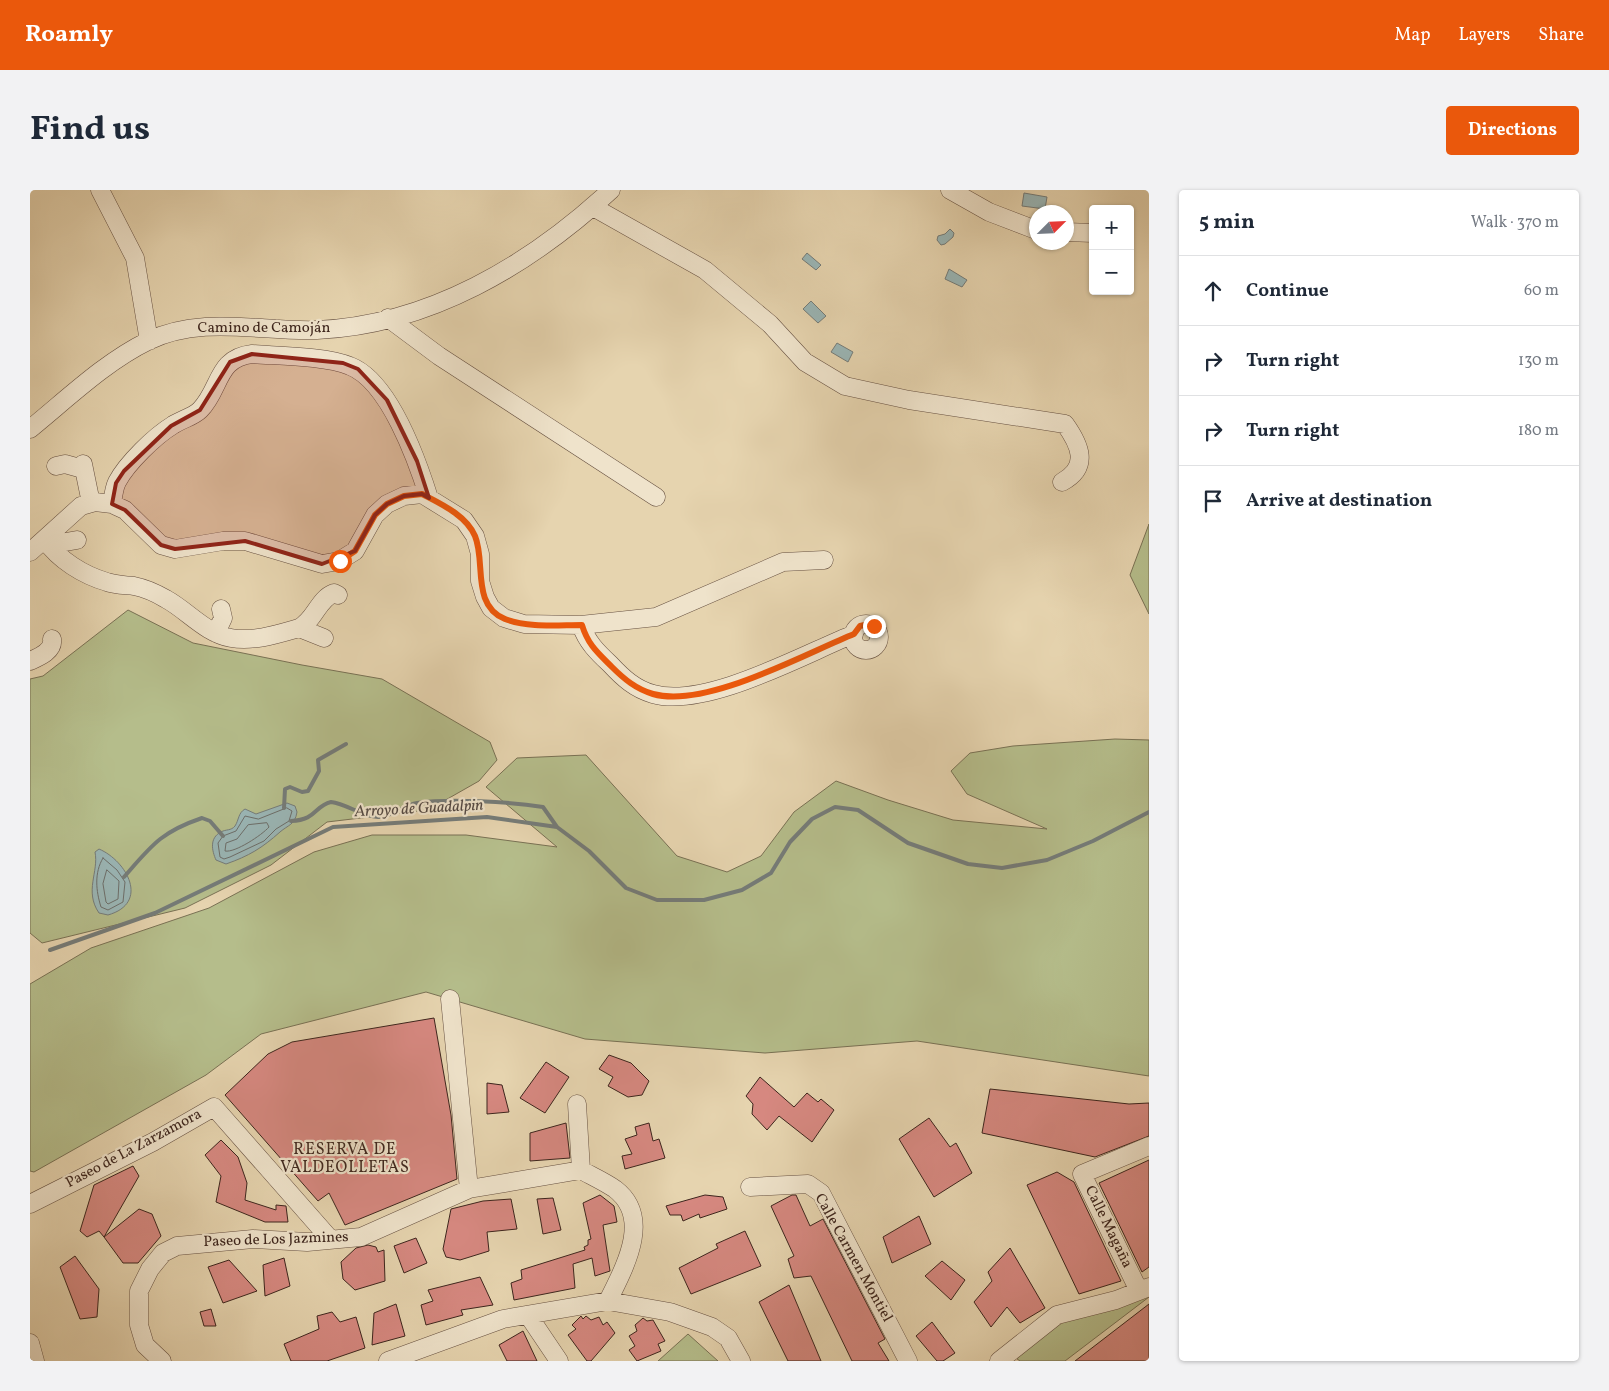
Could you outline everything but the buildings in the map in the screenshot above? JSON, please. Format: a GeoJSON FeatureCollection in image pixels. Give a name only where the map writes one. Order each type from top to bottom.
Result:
{"type":"FeatureCollection","features":[{"type":"Feature","properties":{"kind":"street"},"geometry":{"type":"LineString","coordinates":[[100,190],[136,258],[149,341]]}},
{"type":"Feature","properties":{"kind":"street","name":"Camino de Camoján"},"geometry":{"type":"LineString","coordinates":[[30,429],[107,368],[149,341],[190,328],[219,325],[316,330],[347,327],[416,312],[454,298],[484,283],[578,221],[611,190]]}},
{"type":"Feature","properties":{"kind":"street"},"geometry":{"type":"LineString","coordinates":[[950,190],[989,212],[1029,227]]}},
{"type":"Feature","properties":{"kind":"street"},"geometry":{"type":"LineString","coordinates":[[593,207],[705,270],[770,324],[805,362],[845,386],[909,400],[1065,424],[1076,439],[1080,452],[1080,466],[1072,477],[1062,482]]}},
{"type":"Feature","properties":{"kind":"street"},"geometry":{"type":"LineString","coordinates":[[1074,232],[1089,233]]}},
{"type":"Feature","properties":{"kind":"street"},"geometry":{"type":"LineString","coordinates":[[388,318],[439,356],[656,497]]}},
{"type":"Feature","properties":{"kind":"street"},"geometry":{"type":"LineString","coordinates":[[112,504],[116,483],[124,471],[165,431],[200,410],[212,393],[219,376],[230,362],[239,355],[252,354],[344,363],[358,369],[387,400],[418,461],[429,498]]}},
{"type":"Feature","properties":{"kind":"street"},"geometry":{"type":"LineString","coordinates":[[56,466],[65,464],[83,467],[91,503]]}},
{"type":"Feature","properties":{"kind":"street"},"geometry":{"type":"LineString","coordinates":[[30,552],[58,524],[81,506],[91,503],[112,504],[125,510],[161,545],[175,550],[223,541],[245,541],[322,564],[340,561],[355,551],[375,515],[387,504],[404,496],[422,494],[464,520],[475,536],[480,554],[480,581],[485,597],[492,608],[504,618],[524,624],[582,625],[656,617],[784,562],[824,560]]}},
{"type":"Feature","properties":{"kind":"street"},"geometry":{"type":"LineString","coordinates":[[47,537],[60,543],[77,540]]}},
{"type":"Feature","properties":{"kind":"street"},"geometry":{"type":"LineString","coordinates":[[47,537],[52,550],[80,571],[108,583],[135,586],[153,592],[180,607],[194,620],[216,633],[231,638],[247,639],[276,635],[312,619],[326,598],[334,593],[338,595]]}},
{"type":"Feature","properties":{"kind":"street"},"geometry":{"type":"LineString","coordinates":[[216,633],[222,623],[221,609]]}},
{"type":"Feature","properties":{"kind":"street"},"geometry":{"type":"LineString","coordinates":[[582,625],[586,641],[627,682],[652,694],[666,696],[680,696],[719,688],[760,675],[854,634]]}},
{"type":"Feature","properties":{"kind":"street"},"geometry":{"type":"LineString","coordinates":[[294,627],[324,638]]}},
{"type":"Feature","properties":{"kind":"street"},"geometry":{"type":"LineString","coordinates":[[30,661],[50,649],[52,639]]}},
{"type":"Feature","properties":{"kind":"street"},"geometry":{"type":"LineString","coordinates":[[450,999],[470,1190]]}},
{"type":"Feature","properties":{"kind":"street"},"geometry":{"type":"LineString","coordinates":[[577,1104],[581,1170],[616,1190],[631,1210],[634,1231],[630,1256],[608,1301]]}},
{"type":"Feature","properties":{"kind":"street","name":"Paseo de La Zarzamora"},"geometry":{"type":"LineString","coordinates":[[30,1204],[153,1142],[214,1107],[331,1240]]}},
{"type":"Feature","properties":{"kind":"street","name":"Calle Magaña"},"geometry":{"type":"LineString","coordinates":[[1144,1289],[1082,1174],[1149,1146]]}},
{"type":"Feature","properties":{"kind":"street","name":"Paseo de Los Jazmines"},"geometry":{"type":"LineString","coordinates":[[162,1361],[145,1345],[139,1325],[139,1291],[150,1269],[163,1253],[177,1246],[253,1238],[307,1242],[361,1237],[470,1190],[581,1170]]}},
{"type":"Feature","properties":{"kind":"street","name":"Calle Carmen Montiel"},"geometry":{"type":"LineString","coordinates":[[750,1187],[808,1184],[821,1193],[908,1361]]}},
{"type":"Feature","properties":{"kind":"street"},"geometry":{"type":"LineString","coordinates":[[1001,1361],[1057,1315],[1116,1300],[1144,1289]]}},
{"type":"Feature","properties":{"kind":"street"},"geometry":{"type":"LineString","coordinates":[[388,1361],[424,1355],[503,1319],[608,1301],[670,1312],[712,1327],[728,1338],[741,1361]]}},
{"type":"Feature","properties":{"kind":"street"},"geometry":{"type":"LineString","coordinates":[[528,1315],[559,1361]]}},
{"type":"Feature","properties":{"kind":"street"},"geometry":{"type":"LineString","coordinates":[[30,1343],[36,1361]]}},
{"type":"Feature","properties":{"kind":"highlighted area"},"geometry":{"type":"Polygon","coordinates":[[[252,354],[343,363],[358,369],[387,400],[417,461],[429,498],[422,494],[404,496],[387,504],[375,515],[355,551],[322,564],[245,541],[175,549],[161,545],[125,510],[112,504],[116,483],[124,471],[171,426],[200,410],[230,362],[252,354]]]}},
{"type":"Feature","properties":{"kind":"green space"},"geometry":{"type":"Polygon","coordinates":[[[1149,524],[1149,614],[1130,575],[1149,524]]]}},
{"type":"Feature","properties":{"kind":"green space"},"geometry":{"type":"Polygon","coordinates":[[[128,610],[193,643],[382,679],[490,742],[497,760],[479,781],[428,810],[327,822],[271,865],[185,908],[42,943],[30,933],[30,679],[43,676],[128,610]]]}},
{"type":"Feature","properties":{"kind":"green space"},"geometry":{"type":"Polygon","coordinates":[[[1115,739],[1149,740],[1149,1076],[917,1041],[765,1053],[585,1039],[426,992],[261,1034],[206,1075],[34,1172],[30,1171],[30,984],[91,948],[209,908],[314,852],[372,835],[466,835],[557,847],[486,787],[517,758],[586,755],[677,856],[727,872],[761,856],[794,812],[836,781],[888,800],[953,820],[1047,829],[967,794],[951,771],[970,753],[1013,746],[1115,739]]]}},
{"type":"Feature","properties":{"kind":"green space"},"geometry":{"type":"Polygon","coordinates":[[[1149,1293],[1149,1297],[1065,1361],[1020,1361],[1013,1356],[1063,1320],[1149,1293]]]}},
{"type":"Feature","properties":{"kind":"green space"},"geometry":{"type":"Polygon","coordinates":[[[688,1334],[718,1361],[658,1361],[688,1334]]]}},
{"type":"Feature","properties":{"kind":"water"},"geometry":{"type":"Polygon","coordinates":[[[1024,193],[1047,197],[1046,205],[1022,206],[1024,193]]]}},
{"type":"Feature","properties":{"kind":"water"},"geometry":{"type":"Polygon","coordinates":[[[950,229],[954,233],[953,237],[941,245],[937,240],[938,236],[945,234],[950,229]]]}},
{"type":"Feature","properties":{"kind":"water"},"geometry":{"type":"Polygon","coordinates":[[[807,253],[821,265],[816,270],[802,259],[807,253]]]}},
{"type":"Feature","properties":{"kind":"water"},"geometry":{"type":"Polygon","coordinates":[[[949,269],[967,280],[962,287],[945,279],[949,269]]]}},
{"type":"Feature","properties":{"kind":"water"},"geometry":{"type":"Polygon","coordinates":[[[811,301],[826,316],[818,323],[803,309],[811,301]]]}},
{"type":"Feature","properties":{"kind":"water"},"geometry":{"type":"Polygon","coordinates":[[[837,343],[853,352],[848,362],[831,352],[837,343]]]}},
{"type":"Feature","properties":{"kind":"water"},"geometry":{"type":"Polygon","coordinates":[[[287,803],[295,806],[297,812],[295,820],[291,824],[261,847],[242,858],[226,864],[216,860],[213,853],[213,841],[221,832],[233,828],[245,809],[256,814],[287,803]]]}},
{"type":"Feature","properties":{"kind":"water"},"geometry":{"type":"Polygon","coordinates":[[[99,849],[118,863],[130,882],[131,892],[128,901],[121,909],[108,915],[99,913],[93,897],[95,852],[99,849]]]}},
{"type":"Feature","properties":{"kind":"waterway"},"geometry":{"type":"LineString","coordinates":[[284,808],[285,789],[290,787],[302,792],[308,791],[319,771],[318,760],[346,744]]}},
{"type":"Feature","properties":{"kind":"waterway"},"geometry":{"type":"LineString","coordinates":[[291,821],[311,816],[325,804],[331,802],[366,815],[378,817],[417,803],[463,801],[498,802],[543,807],[557,827]]}},
{"type":"Feature","properties":{"kind":"waterway","name":"Arroyo de Guadalpin"},"geometry":{"type":"LineString","coordinates":[[50,950],[155,913],[333,827],[487,817],[557,827],[589,851],[626,888],[657,900],[704,900],[742,890],[771,873],[790,842],[812,819],[835,807],[858,810],[908,843],[968,864],[1002,868],[1047,860],[1093,841],[1149,812]]}},
{"type":"Feature","properties":{"kind":"waterway"},"geometry":{"type":"LineString","coordinates":[[124,877],[158,841],[188,823],[202,818],[210,821],[223,836]]}},
{"type":"Feature","properties":{"kind":"district","name":"RESERVA DE VALDEOLLETAS"},"geometry":{"type":"Point","coordinates":[345,1159]}},
{"type":"Feature","properties":{"kind":"route"},"geometry":{"type":"LineString","coordinates":[[340,561],[355,551],[375,515],[387,504],[404,496],[422,494],[464,520],[475,536],[480,554],[480,581],[485,597],[492,608],[504,618],[524,624],[582,625],[586,641],[627,682],[652,694],[666,696],[680,696],[719,688],[760,675],[854,634],[856,629],[864,624],[874,626]]}}]}
